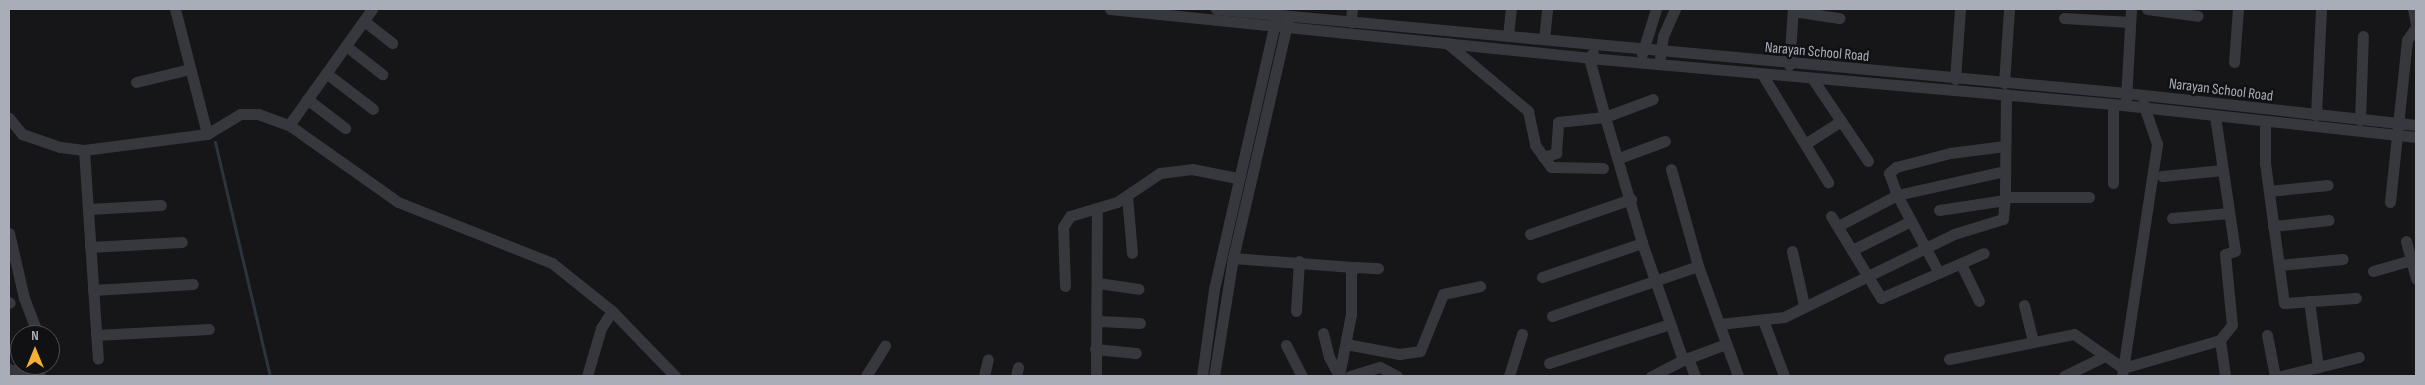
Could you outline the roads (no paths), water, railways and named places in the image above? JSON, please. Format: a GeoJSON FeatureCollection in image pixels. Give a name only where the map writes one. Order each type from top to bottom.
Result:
{"type":"FeatureCollection","features":[{"type":"Feature","properties":{"kind":"street"},"geometry":{"type":"LineString","coordinates":[[175,9],[207,134]]}},
{"type":"Feature","properties":{"kind":"street"},"geometry":{"type":"LineString","coordinates":[[288,125],[372,9]]}},
{"type":"Feature","properties":{"kind":"street"},"geometry":{"type":"LineString","coordinates":[[1110,9],[1182,12],[1281,20],[1446,42],[1589,58],[1641,61],[1762,74],[2005,88],[2113,104],[2126,99],[2131,9]]}},
{"type":"Feature","properties":{"kind":"street","name":"Narayan School Road"},"geometry":{"type":"LineString","coordinates":[[1216,9],[1281,20],[1351,22],[1544,39],[1790,65],[1955,79],[2005,88],[2416,125]]}},
{"type":"Feature","properties":{"kind":"street"},"geometry":{"type":"LineString","coordinates":[[1351,22],[1352,9]]}},
{"type":"Feature","properties":{"kind":"street"},"geometry":{"type":"LineString","coordinates":[[1508,36],[1511,9]]}},
{"type":"Feature","properties":{"kind":"street"},"geometry":{"type":"LineString","coordinates":[[1544,39],[1547,9]]}},
{"type":"Feature","properties":{"kind":"street"},"geometry":{"type":"LineString","coordinates":[[1641,61],[1642,49],[1656,9]]}},
{"type":"Feature","properties":{"kind":"street"},"geometry":{"type":"LineString","coordinates":[[1659,63],[1660,51],[1675,9]]}},
{"type":"Feature","properties":{"kind":"street"},"geometry":{"type":"LineString","coordinates":[[1955,79],[1960,9]]}},
{"type":"Feature","properties":{"kind":"street"},"geometry":{"type":"LineString","coordinates":[[1719,324],[1784,317],[1804,305],[1954,234],[2003,219],[2005,198],[2005,88],[2009,9]]}},
{"type":"Feature","properties":{"kind":"street"},"geometry":{"type":"LineString","coordinates":[[2147,9],[2198,16]]}},
{"type":"Feature","properties":{"kind":"street"},"geometry":{"type":"LineString","coordinates":[[2234,62],[2238,9]]}},
{"type":"Feature","properties":{"kind":"street"},"geometry":{"type":"LineString","coordinates":[[2316,115],[2321,9]]}},
{"type":"Feature","properties":{"kind":"street"},"geometry":{"type":"LineString","coordinates":[[2390,202],[2399,136],[2407,40],[2416,26],[2413,9]]}},
{"type":"Feature","properties":{"kind":"street"},"geometry":{"type":"LineString","coordinates":[[1790,65],[1793,10],[1840,18]]}},
{"type":"Feature","properties":{"kind":"street"},"geometry":{"type":"LineString","coordinates":[[2064,18],[2130,22]]}},
{"type":"Feature","properties":{"kind":"street"},"geometry":{"type":"LineString","coordinates":[[1202,376],[1214,289],[1237,178],[1281,20]]}},
{"type":"Feature","properties":{"kind":"street"},"geometry":{"type":"LineString","coordinates":[[1214,376],[1233,258],[1281,20]]}},
{"type":"Feature","properties":{"kind":"street"},"geometry":{"type":"LineString","coordinates":[[364,21],[392,43]]}},
{"type":"Feature","properties":{"kind":"street"},"geometry":{"type":"LineString","coordinates":[[2360,120],[2363,36]]}},
{"type":"Feature","properties":{"kind":"street"},"geometry":{"type":"LineString","coordinates":[[1446,42],[1528,111],[1535,145],[1542,157],[1558,170],[1603,168]]}},
{"type":"Feature","properties":{"kind":"street"},"geometry":{"type":"LineString","coordinates":[[1598,45],[1589,58],[1604,116],[1619,158],[1642,243],[1655,282],[1670,324],[1695,376]]}},
{"type":"Feature","properties":{"kind":"street"},"geometry":{"type":"LineString","coordinates":[[346,46],[382,74]]}},
{"type":"Feature","properties":{"kind":"street"},"geometry":{"type":"LineString","coordinates":[[136,82],[190,69]]}},
{"type":"Feature","properties":{"kind":"street"},"geometry":{"type":"LineString","coordinates":[[326,73],[373,109]]}},
{"type":"Feature","properties":{"kind":"street"},"geometry":{"type":"LineString","coordinates":[[1762,74],[1828,182]]}},
{"type":"Feature","properties":{"kind":"street"},"geometry":{"type":"LineString","coordinates":[[1812,78],[1868,161]]}},
{"type":"Feature","properties":{"kind":"street"},"geometry":{"type":"LineString","coordinates":[[1542,157],[1556,153],[1558,122],[1604,116],[1653,98]]}},
{"type":"Feature","properties":{"kind":"street"},"geometry":{"type":"LineString","coordinates":[[308,99],[345,128]]}},
{"type":"Feature","properties":{"kind":"street"},"geometry":{"type":"LineString","coordinates":[[2143,101],[2215,116],[2416,137]]}},
{"type":"Feature","properties":{"kind":"street"},"geometry":{"type":"LineString","coordinates":[[2119,372],[2147,188],[2152,123],[2143,101]]}},
{"type":"Feature","properties":{"kind":"street"},"geometry":{"type":"LineString","coordinates":[[2113,104],[2113,183]]}},
{"type":"Feature","properties":{"kind":"street"},"geometry":{"type":"LineString","coordinates":[[9,118],[22,134],[60,147],[84,150],[207,134],[240,114],[258,114],[288,125],[398,202],[552,264],[612,311],[675,376]]}},
{"type":"Feature","properties":{"kind":"street"},"geometry":{"type":"LineString","coordinates":[[2119,372],[2220,340],[2232,325],[2224,254],[2234,251],[2215,116]]}},
{"type":"Feature","properties":{"kind":"street"},"geometry":{"type":"LineString","coordinates":[[1804,144],[1840,121]]}},
{"type":"Feature","properties":{"kind":"street"},"geometry":{"type":"LineString","coordinates":[[2265,122],[2268,191],[2284,303],[2356,298]]}},
{"type":"Feature","properties":{"kind":"street"},"geometry":{"type":"LineString","coordinates":[[1619,158],[1665,141]]}},
{"type":"Feature","properties":{"kind":"street"},"geometry":{"type":"LineString","coordinates":[[1939,273],[1896,195],[1889,173],[1896,167],[2005,146]]}},
{"type":"Feature","properties":{"kind":"street"},"geometry":{"type":"LineString","coordinates":[[84,150],[98,359]]}},
{"type":"Feature","properties":{"kind":"street"},"geometry":{"type":"LineString","coordinates":[[1671,169],[1698,266],[1738,376]]}},
{"type":"Feature","properties":{"kind":"street"},"geometry":{"type":"LineString","coordinates":[[1065,286],[1064,221],[1127,196],[1160,173],[1174,170],[1237,178]]}},
{"type":"Feature","properties":{"kind":"street"},"geometry":{"type":"LineString","coordinates":[[2162,176],[2223,170]]}},
{"type":"Feature","properties":{"kind":"street"},"geometry":{"type":"LineString","coordinates":[[1838,226],[1896,195],[2005,171]]}},
{"type":"Feature","properties":{"kind":"street"},"geometry":{"type":"LineString","coordinates":[[2268,191],[2328,185]]}},
{"type":"Feature","properties":{"kind":"street"},"geometry":{"type":"LineString","coordinates":[[1127,196],[1132,253]]}},
{"type":"Feature","properties":{"kind":"street"},"geometry":{"type":"LineString","coordinates":[[1939,210],[2005,198],[2089,197]]}},
{"type":"Feature","properties":{"kind":"street"},"geometry":{"type":"LineString","coordinates":[[1530,234],[1631,199]]}},
{"type":"Feature","properties":{"kind":"street"},"geometry":{"type":"LineString","coordinates":[[88,209],[161,205]]}},
{"type":"Feature","properties":{"kind":"street"},"geometry":{"type":"LineString","coordinates":[[1096,376],[1095,349],[1099,321],[1097,208]]}},
{"type":"Feature","properties":{"kind":"street"},"geometry":{"type":"LineString","coordinates":[[2172,218],[2229,213]]}},
{"type":"Feature","properties":{"kind":"street"},"geometry":{"type":"LineString","coordinates":[[1831,216],[1880,298],[1984,253]]}},
{"type":"Feature","properties":{"kind":"street"},"geometry":{"type":"LineString","coordinates":[[2273,226],[2330,220]]}},
{"type":"Feature","properties":{"kind":"street"},"geometry":{"type":"LineString","coordinates":[[1852,250],[1911,221]]}},
{"type":"Feature","properties":{"kind":"street"},"geometry":{"type":"LineString","coordinates":[[9,233],[24,298],[34,325]]}},
{"type":"Feature","properties":{"kind":"street"},"geometry":{"type":"LineString","coordinates":[[90,247],[182,242]]}},
{"type":"Feature","properties":{"kind":"street"},"geometry":{"type":"LineString","coordinates":[[2406,242],[2416,279]]}},
{"type":"Feature","properties":{"kind":"street"},"geometry":{"type":"LineString","coordinates":[[1542,277],[1642,243]]}},
{"type":"Feature","properties":{"kind":"street"},"geometry":{"type":"LineString","coordinates":[[1792,251],[1804,305]]}},
{"type":"Feature","properties":{"kind":"street"},"geometry":{"type":"LineString","coordinates":[[1233,258],[1299,261],[1378,268]]}},
{"type":"Feature","properties":{"kind":"street"},"geometry":{"type":"LineString","coordinates":[[2279,265],[2343,259]]}},
{"type":"Feature","properties":{"kind":"street"},"geometry":{"type":"LineString","coordinates":[[2374,271],[2411,260]]}},
{"type":"Feature","properties":{"kind":"street"},"geometry":{"type":"LineString","coordinates":[[1296,311],[1299,261]]}},
{"type":"Feature","properties":{"kind":"street"},"geometry":{"type":"LineString","coordinates":[[1961,264],[1979,301]]}},
{"type":"Feature","properties":{"kind":"street"},"geometry":{"type":"LineString","coordinates":[[1552,316],[1698,266]]}},
{"type":"Feature","properties":{"kind":"street"},"geometry":{"type":"LineString","coordinates":[[1339,376],[1346,344],[1353,267]]}},
{"type":"Feature","properties":{"kind":"street"},"geometry":{"type":"LineString","coordinates":[[1098,283],[1139,289]]}},
{"type":"Feature","properties":{"kind":"street"},"geometry":{"type":"LineString","coordinates":[[93,290],[193,284]]}},
{"type":"Feature","properties":{"kind":"street"},"geometry":{"type":"LineString","coordinates":[[1346,344],[1399,354],[1420,351],[1443,294],[1480,286]]}},
{"type":"Feature","properties":{"kind":"street"},"geometry":{"type":"LineString","coordinates":[[2309,302],[2318,367]]}},
{"type":"Feature","properties":{"kind":"street"},"geometry":{"type":"LineString","coordinates":[[2024,305],[2033,342]]}},
{"type":"Feature","properties":{"kind":"street"},"geometry":{"type":"LineString","coordinates":[[587,376],[601,328],[612,311]]}},
{"type":"Feature","properties":{"kind":"street"},"geometry":{"type":"LineString","coordinates":[[1763,320],[1784,376]]}},
{"type":"Feature","properties":{"kind":"street"},"geometry":{"type":"LineString","coordinates":[[1099,321],[1140,323]]}},
{"type":"Feature","properties":{"kind":"street"},"geometry":{"type":"LineString","coordinates":[[1549,363],[1670,324]]}},
{"type":"Feature","properties":{"kind":"street"},"geometry":{"type":"LineString","coordinates":[[96,335],[209,329]]}},
{"type":"Feature","properties":{"kind":"street"},"geometry":{"type":"LineString","coordinates":[[1323,333],[1339,376]]}},
{"type":"Feature","properties":{"kind":"street"},"geometry":{"type":"LineString","coordinates":[[1509,376],[1522,334]]}},
{"type":"Feature","properties":{"kind":"street"},"geometry":{"type":"LineString","coordinates":[[1949,359],[2074,334],[2119,372]]}},
{"type":"Feature","properties":{"kind":"street"},"geometry":{"type":"LineString","coordinates":[[2267,335],[2276,376]]}},
{"type":"Feature","properties":{"kind":"street"},"geometry":{"type":"LineString","coordinates":[[2220,340],[2225,376]]}},
{"type":"Feature","properties":{"kind":"street"},"geometry":{"type":"LineString","coordinates":[[1651,376],[1686,359],[1726,344]]}},
{"type":"Feature","properties":{"kind":"street"},"geometry":{"type":"LineString","coordinates":[[1286,345],[1302,376]]}},
{"type":"Feature","properties":{"kind":"street"},"geometry":{"type":"LineString","coordinates":[[866,376],[885,346]]}},
{"type":"Feature","properties":{"kind":"street"},"geometry":{"type":"LineString","coordinates":[[1095,349],[1136,354]]}},
{"type":"Feature","properties":{"kind":"street"},"geometry":{"type":"LineString","coordinates":[[2064,376],[2103,357]]}},
{"type":"Feature","properties":{"kind":"street"},"geometry":{"type":"LineString","coordinates":[[2281,376],[2359,357]]}},
{"type":"Feature","properties":{"kind":"street"},"geometry":{"type":"LineString","coordinates":[[984,376],[988,359]]}},
{"type":"Feature","properties":{"kind":"street"},"geometry":{"type":"LineString","coordinates":[[1350,376],[1369,368],[1387,374]]}},
{"type":"Feature","properties":{"kind":"waterway"},"geometry":{"type":"LineString","coordinates":[[215,142],[270,376]]}}]}
